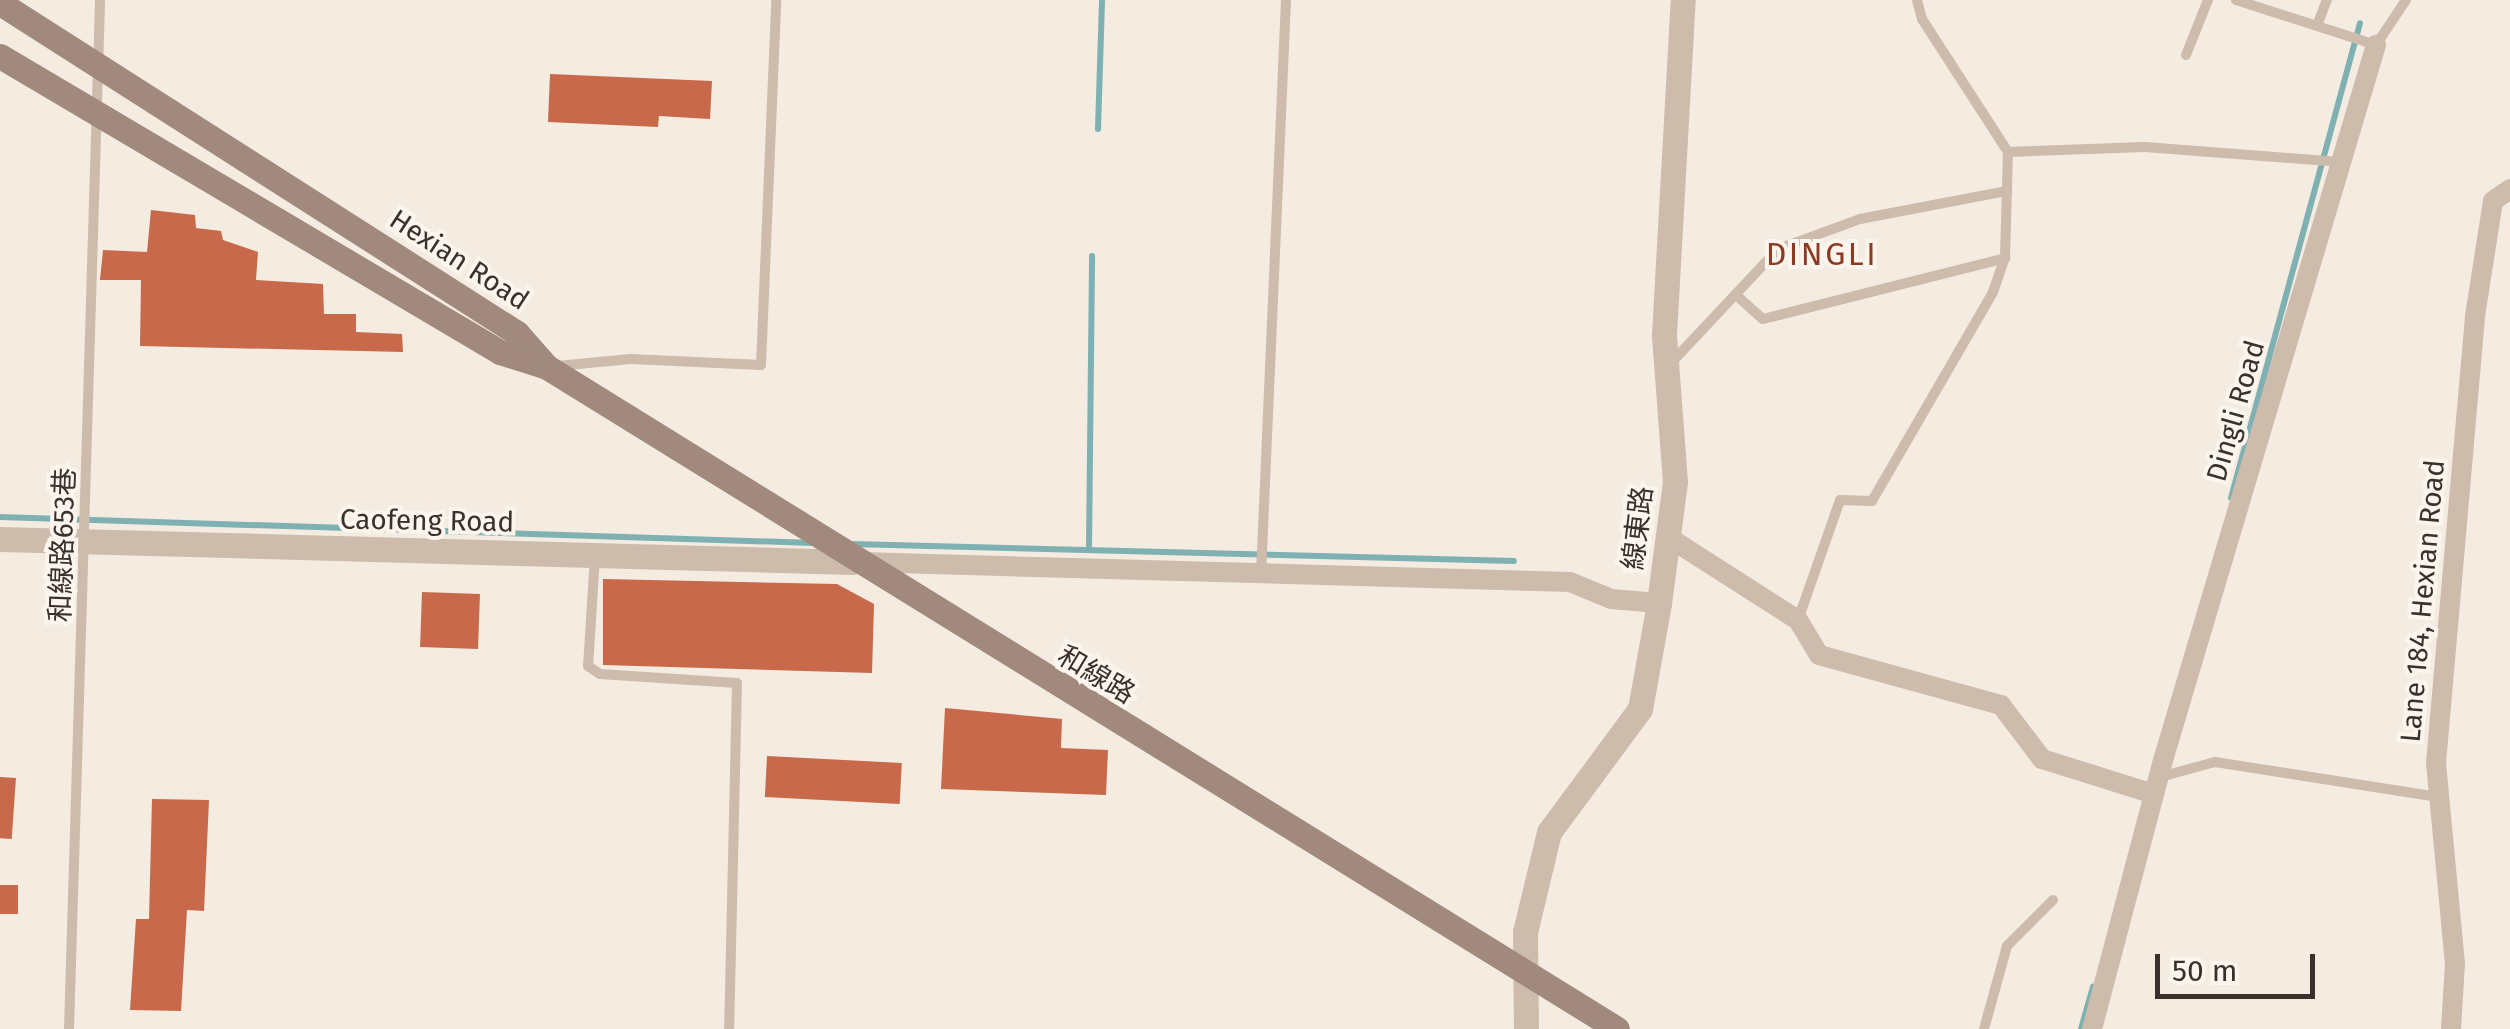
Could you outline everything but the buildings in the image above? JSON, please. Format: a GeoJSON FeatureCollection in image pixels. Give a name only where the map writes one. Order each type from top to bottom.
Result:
{"type":"FeatureCollection","features":[{"type":"Feature","properties":{"kind":"main road","name":"Hexian Road"},"geometry":{"type":"LineString","coordinates":[[0,3],[517,333],[548,367]]}},
{"type":"Feature","properties":{"kind":"main road","name":"Hexian Road"},"geometry":{"type":"LineString","coordinates":[[0,56],[95,118],[500,352],[548,367]]}},
{"type":"Feature","properties":{"kind":"main road","name":"和線路"},"geometry":{"type":"LineString","coordinates":[[548,367],[853,562],[1617,1029]]}},
{"type":"Feature","properties":{"kind":"street","name":"線東路"},"geometry":{"type":"LineString","coordinates":[[1526,1029],[1525,932],[1549,832],[1640,710],[1659,603],[1675,482],[1671,362],[1664,335],[1683,0]]}},
{"type":"Feature","properties":{"kind":"street","name":"Dingli Road"},"geometry":{"type":"LineString","coordinates":[[2092,1029],[2156,786],[2338,162],[2376,45]]}},
{"type":"Feature","properties":{"kind":"street","name":"Lane 184, Hexian Road"},"geometry":{"type":"LineString","coordinates":[[2451,1029],[2456,964],[2436,763],[2475,316],[2493,202],[2510,189]]}},
{"type":"Feature","properties":{"kind":"street"},"geometry":{"type":"LineString","coordinates":[[1668,537],[1798,620],[1819,654],[2001,704],[2042,759],[2156,786]]}},
{"type":"Feature","properties":{"kind":"street","name":"Caofeng Road"},"geometry":{"type":"LineString","coordinates":[[0,539],[853,562]]}},
{"type":"Feature","properties":{"kind":"street"},"geometry":{"type":"LineString","coordinates":[[853,562],[1570,582],[1611,599],[1659,603]]}},
{"type":"Feature","properties":{"kind":"lane","name":"和線路653巷"},"geometry":{"type":"LineString","coordinates":[[69,1029],[100,0]]}},
{"type":"Feature","properties":{"kind":"lane"},"geometry":{"type":"LineString","coordinates":[[548,367],[631,359],[761,365],[776,0]]}},
{"type":"Feature","properties":{"kind":"lane"},"geometry":{"type":"LineString","coordinates":[[1261,576],[1286,0]]}},
{"type":"Feature","properties":{"kind":"lane"},"geometry":{"type":"LineString","coordinates":[[1798,620],[1840,500],[1872,501],[1992,292],[2005,258],[2008,152],[1922,19],[1917,0]]}},
{"type":"Feature","properties":{"kind":"lane"},"geometry":{"type":"LineString","coordinates":[[2186,55],[2208,0]]}},
{"type":"Feature","properties":{"kind":"lane"},"geometry":{"type":"LineString","coordinates":[[2236,0],[2376,45],[2406,0]]}},
{"type":"Feature","properties":{"kind":"lane"},"geometry":{"type":"LineString","coordinates":[[2318,24],[2328,0]]}},
{"type":"Feature","properties":{"kind":"lane"},"geometry":{"type":"LineString","coordinates":[[2008,152],[2145,148],[2338,162]]}},
{"type":"Feature","properties":{"kind":"lane"},"geometry":{"type":"LineString","coordinates":[[1671,362],[1778,250],[1860,219],[2007,191]]}},
{"type":"Feature","properties":{"kind":"lane"},"geometry":{"type":"LineString","coordinates":[[1736,295],[1763,319],[2005,258]]}},
{"type":"Feature","properties":{"kind":"lane"},"geometry":{"type":"LineString","coordinates":[[595,555],[588,666],[600,674],[737,684],[730,1029]]}},
{"type":"Feature","properties":{"kind":"lane"},"geometry":{"type":"LineString","coordinates":[[2156,786],[2215,762],[2440,798]]}},
{"type":"Feature","properties":{"kind":"lane"},"geometry":{"type":"LineString","coordinates":[[1984,1029],[2008,946],[2053,900]]}},
{"type":"Feature","properties":{"kind":"waterway"},"geometry":{"type":"LineString","coordinates":[[1098,129],[1102,0]]}},
{"type":"Feature","properties":{"kind":"waterway"},"geometry":{"type":"LineString","coordinates":[[2231,498],[2360,23]]}},
{"type":"Feature","properties":{"kind":"waterway"},"geometry":{"type":"LineString","coordinates":[[1089,549],[1092,256]]}},
{"type":"Feature","properties":{"kind":"waterway"},"geometry":{"type":"LineString","coordinates":[[0,517],[813,543]]}},
{"type":"Feature","properties":{"kind":"waterway"},"geometry":{"type":"LineString","coordinates":[[851,544],[1514,561]]}},
{"type":"Feature","properties":{"kind":"waterway"},"geometry":{"type":"LineString","coordinates":[[2081,1029],[2093,987]]}},
{"type":"Feature","properties":{"kind":"district","name":"DINGLI"},"geometry":{"type":"Point","coordinates":[1822,254]}}]}
